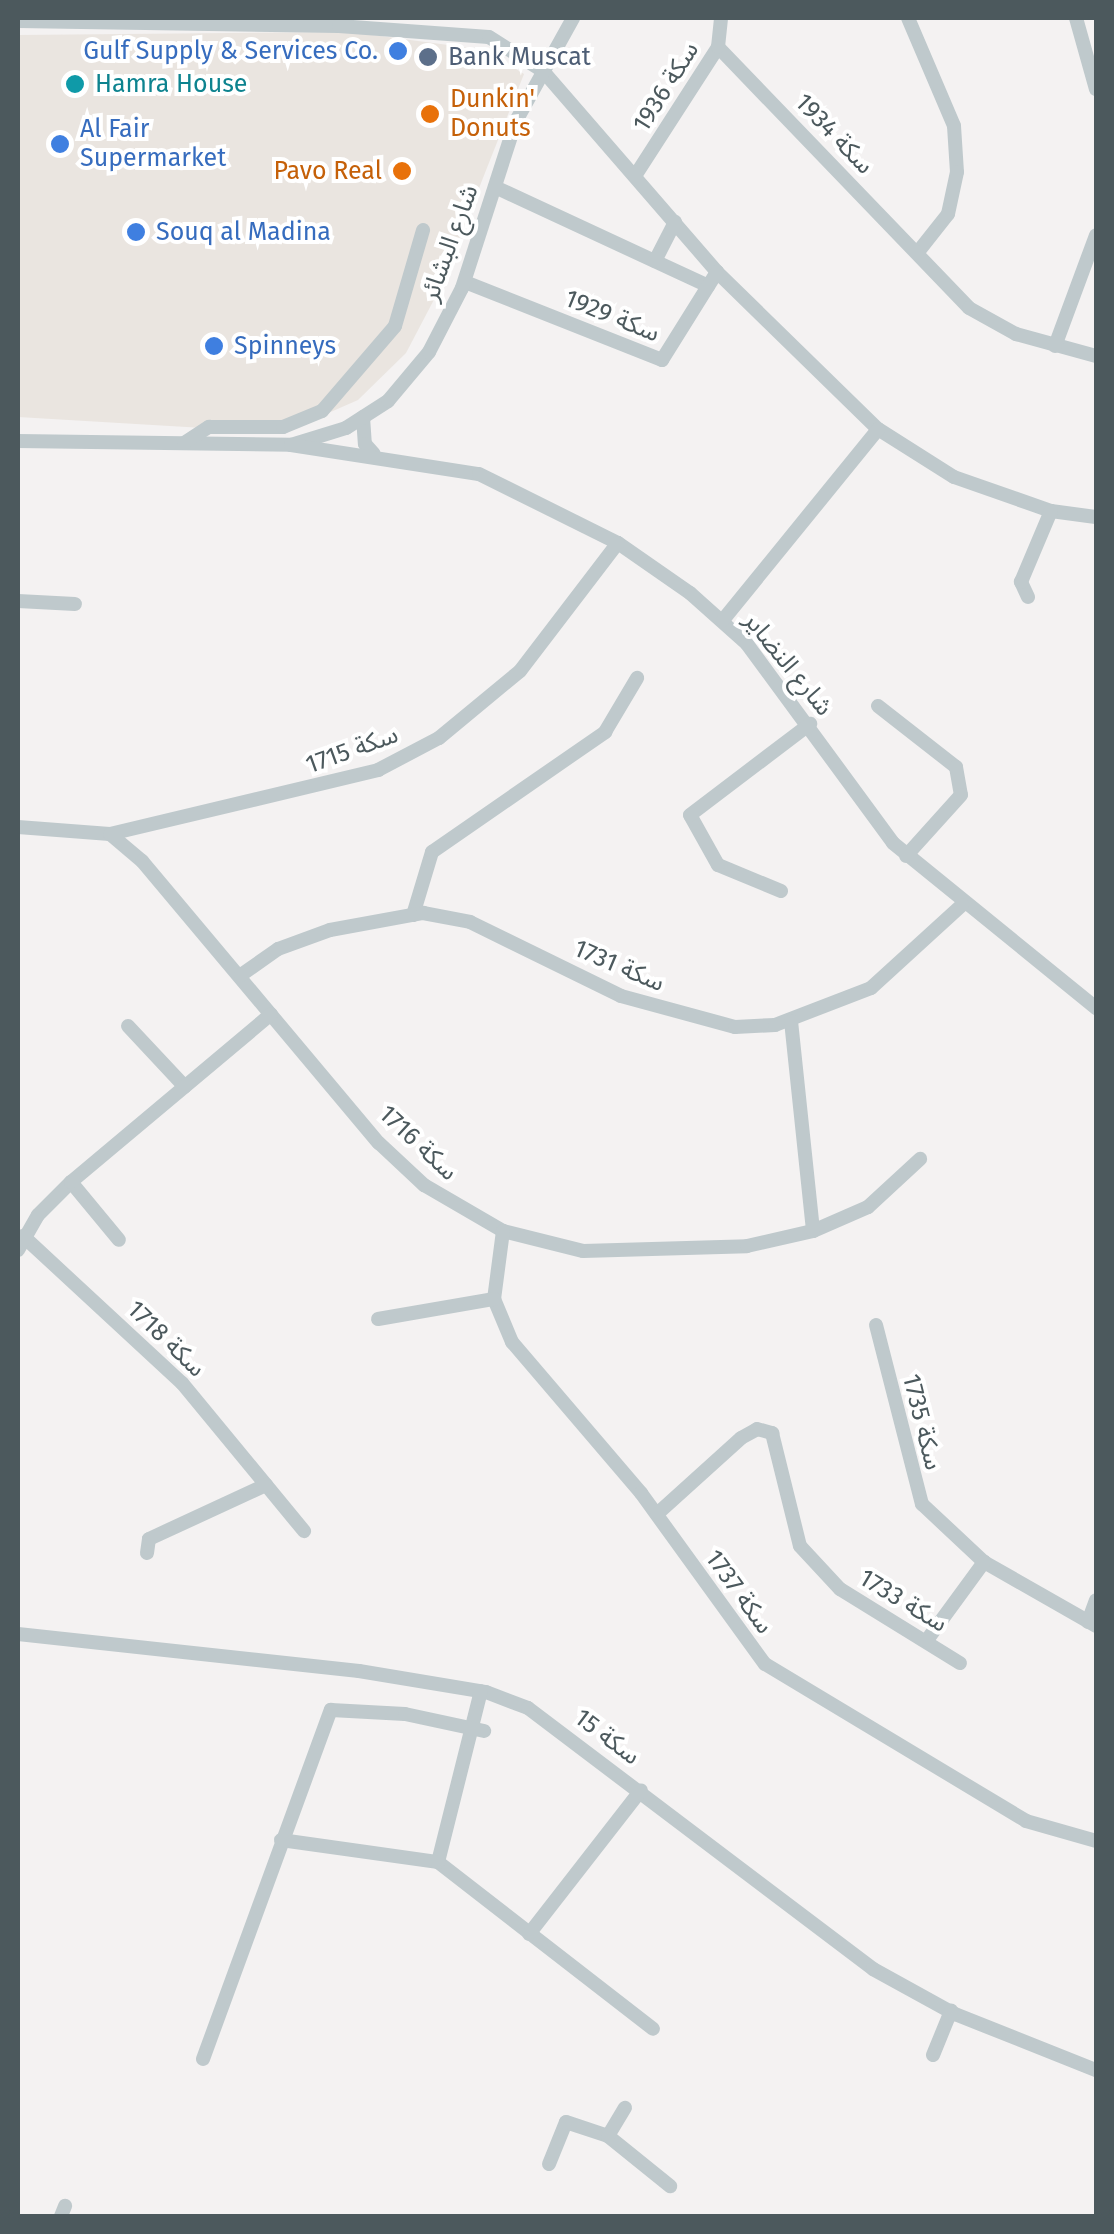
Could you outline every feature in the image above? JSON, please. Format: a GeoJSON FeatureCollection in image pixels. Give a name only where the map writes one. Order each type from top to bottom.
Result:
{"type":"FeatureCollection","features":[{"type":"Feature","properties":{"kind":"street","name":"شارع البشائر"},"geometry":{"type":"LineString","coordinates":[[18,441],[190,439],[291,445],[363,417],[388,401],[429,352],[464,282],[516,121],[573,18]]}},
{"type":"Feature","properties":{"kind":"street","name":"سكة 1936"},"geometry":{"type":"LineString","coordinates":[[635,176],[718,47],[721,18]]}},
{"type":"Feature","properties":{"kind":"street"},"geometry":{"type":"LineString","coordinates":[[908,18],[954,126],[958,172],[948,214],[918,252]]}},
{"type":"Feature","properties":{"kind":"street"},"geometry":{"type":"LineString","coordinates":[[1076,18],[1096,89]]}},
{"type":"Feature","properties":{"kind":"street"},"geometry":{"type":"LineString","coordinates":[[18,20],[445,32],[488,37],[543,71],[717,272],[878,429],[954,478],[1051,510],[1096,518]]}},
{"type":"Feature","properties":{"kind":"street","name":"سكة 1934"},"geometry":{"type":"LineString","coordinates":[[718,47],[969,308],[1016,334],[1096,356]]}},
{"type":"Feature","properties":{"kind":"street"},"geometry":{"type":"LineString","coordinates":[[495,187],[708,286]]}},
{"type":"Feature","properties":{"kind":"street"},"geometry":{"type":"LineString","coordinates":[[655,260],[676,222]]}},
{"type":"Feature","properties":{"kind":"street"},"geometry":{"type":"LineString","coordinates":[[190,439],[209,427],[283,426],[322,411],[395,326],[423,230]]}},
{"type":"Feature","properties":{"kind":"street"},"geometry":{"type":"LineString","coordinates":[[1055,346],[1096,234]]}},
{"type":"Feature","properties":{"kind":"street","name":"سكة 1929"},"geometry":{"type":"LineString","coordinates":[[464,282],[662,360],[717,272]]}},
{"type":"Feature","properties":{"kind":"street"},"geometry":{"type":"LineString","coordinates":[[363,417],[365,444],[374,454]]}},
{"type":"Feature","properties":{"kind":"street"},"geometry":{"type":"LineString","coordinates":[[724,620],[878,429]]}},
{"type":"Feature","properties":{"kind":"street","name":"شارع النضاير"},"geometry":{"type":"LineString","coordinates":[[291,445],[374,454],[479,474],[618,544],[724,620],[810,724],[906,856],[962,905],[1096,1005]]}},
{"type":"Feature","properties":{"kind":"street"},"geometry":{"type":"LineString","coordinates":[[1028,597],[1021,582],[1051,510]]}},
{"type":"Feature","properties":{"kind":"street","name":"سكة 1715"},"geometry":{"type":"LineString","coordinates":[[18,827],[110,834],[188,812],[314,790],[378,770],[439,738],[520,671],[618,544]]}},
{"type":"Feature","properties":{"kind":"street"},"geometry":{"type":"LineString","coordinates":[[18,602],[75,604]]}},
{"type":"Feature","properties":{"kind":"street"},"geometry":{"type":"LineString","coordinates":[[413,915],[432,852],[605,732],[637,678]]}},
{"type":"Feature","properties":{"kind":"street"},"geometry":{"type":"LineString","coordinates":[[878,706],[956,767],[961,795],[906,856]]}},
{"type":"Feature","properties":{"kind":"street"},"geometry":{"type":"LineString","coordinates":[[780,891],[718,864],[690,815],[810,724]]}},
{"type":"Feature","properties":{"kind":"street","name":"سكة 1716"},"geometry":{"type":"LineString","coordinates":[[110,834],[241,975],[379,1143],[424,1185],[503,1231],[582,1251],[658,1254],[746,1246],[813,1232],[868,1207],[920,1159]]}},
{"type":"Feature","properties":{"kind":"street","name":"سكة 1731"},"geometry":{"type":"LineString","coordinates":[[241,975],[278,950],[330,930],[413,915],[470,922],[622,996],[735,1027],[791,1021],[871,988],[962,905]]}},
{"type":"Feature","properties":{"kind":"street","name":"سكة 1718"},"geometry":{"type":"LineString","coordinates":[[272,1014],[71,1182],[20,1243],[182,1383],[304,1531]]}},
{"type":"Feature","properties":{"kind":"street"},"geometry":{"type":"LineString","coordinates":[[791,1021],[813,1232]]}},
{"type":"Feature","properties":{"kind":"street"},"geometry":{"type":"LineString","coordinates":[[128,1026],[185,1087]]}},
{"type":"Feature","properties":{"kind":"street"},"geometry":{"type":"LineString","coordinates":[[71,1182],[119,1240]]}},
{"type":"Feature","properties":{"kind":"street"},"geometry":{"type":"LineString","coordinates":[[378,1319],[494,1299],[503,1231]]}},
{"type":"Feature","properties":{"kind":"street","name":"سكة 1737"},"geometry":{"type":"LineString","coordinates":[[494,1299],[512,1342],[658,1514],[716,1602],[777,1673],[1026,1822],[1096,1841]]}},
{"type":"Feature","properties":{"kind":"street","name":"سكة 1735"},"geometry":{"type":"LineString","coordinates":[[876,1325],[922,1504],[984,1562],[1092,1624],[1096,1600]]}},
{"type":"Feature","properties":{"kind":"street","name":"سكة 1733"},"geometry":{"type":"LineString","coordinates":[[658,1514],[741,1438],[756,1429],[772,1433],[800,1546],[840,1589],[960,1662]]}},
{"type":"Feature","properties":{"kind":"street"},"geometry":{"type":"LineString","coordinates":[[147,1553],[149,1539],[266,1485]]}},
{"type":"Feature","properties":{"kind":"street"},"geometry":{"type":"LineString","coordinates":[[927,1640],[984,1562]]}},
{"type":"Feature","properties":{"kind":"street","name":"سكة 15"},"geometry":{"type":"LineString","coordinates":[[18,1634],[176,1648],[481,1691],[528,1708],[873,1969],[951,2011],[1096,2070]]}},
{"type":"Feature","properties":{"kind":"street"},"geometry":{"type":"LineString","coordinates":[[438,1862],[478,1729],[481,1691]]}},
{"type":"Feature","properties":{"kind":"street"},"geometry":{"type":"LineString","coordinates":[[203,2059],[331,1710],[405,1714],[478,1729]]}},
{"type":"Feature","properties":{"kind":"street"},"geometry":{"type":"LineString","coordinates":[[529,1934],[641,1790]]}},
{"type":"Feature","properties":{"kind":"street"},"geometry":{"type":"LineString","coordinates":[[281,1840],[438,1862],[654,2029]]}},
{"type":"Feature","properties":{"kind":"street"},"geometry":{"type":"LineString","coordinates":[[932,2054],[951,2011]]}},
{"type":"Feature","properties":{"kind":"street"},"geometry":{"type":"LineString","coordinates":[[608,2136],[625,2108]]}},
{"type":"Feature","properties":{"kind":"street"},"geometry":{"type":"LineString","coordinates":[[548,2164],[566,2122],[608,2136],[670,2186]]}},
{"type":"Feature","properties":{"kind":"shaded area"},"geometry":{"type":"Polygon","coordinates":[[[350,32],[486,50],[524,74],[438,292],[406,353],[358,400],[301,425],[237,430],[18,417],[18,35],[350,32]]]}},
{"type":"Feature","properties":{"kind":"place","name":"Gulf Supply & Services Co."},"geometry":{"type":"Point","coordinates":[398,51]}},
{"type":"Feature","properties":{"kind":"place","name":"Bank Muscat"},"geometry":{"type":"Point","coordinates":[428,57]}},
{"type":"Feature","properties":{"kind":"place","name":"Hamra House"},"geometry":{"type":"Point","coordinates":[75,84]}},
{"type":"Feature","properties":{"kind":"place","name":"Dunkin' Donuts"},"geometry":{"type":"Point","coordinates":[430,114]}},
{"type":"Feature","properties":{"kind":"place","name":"Al Fair Supermarket"},"geometry":{"type":"Point","coordinates":[60,144]}},
{"type":"Feature","properties":{"kind":"place","name":"Pavo Real"},"geometry":{"type":"Point","coordinates":[402,171]}},
{"type":"Feature","properties":{"kind":"place","name":"Souq al Madina"},"geometry":{"type":"Point","coordinates":[136,232]}},
{"type":"Feature","properties":{"kind":"place","name":"Spinneys"},"geometry":{"type":"Point","coordinates":[214,346]}}]}
